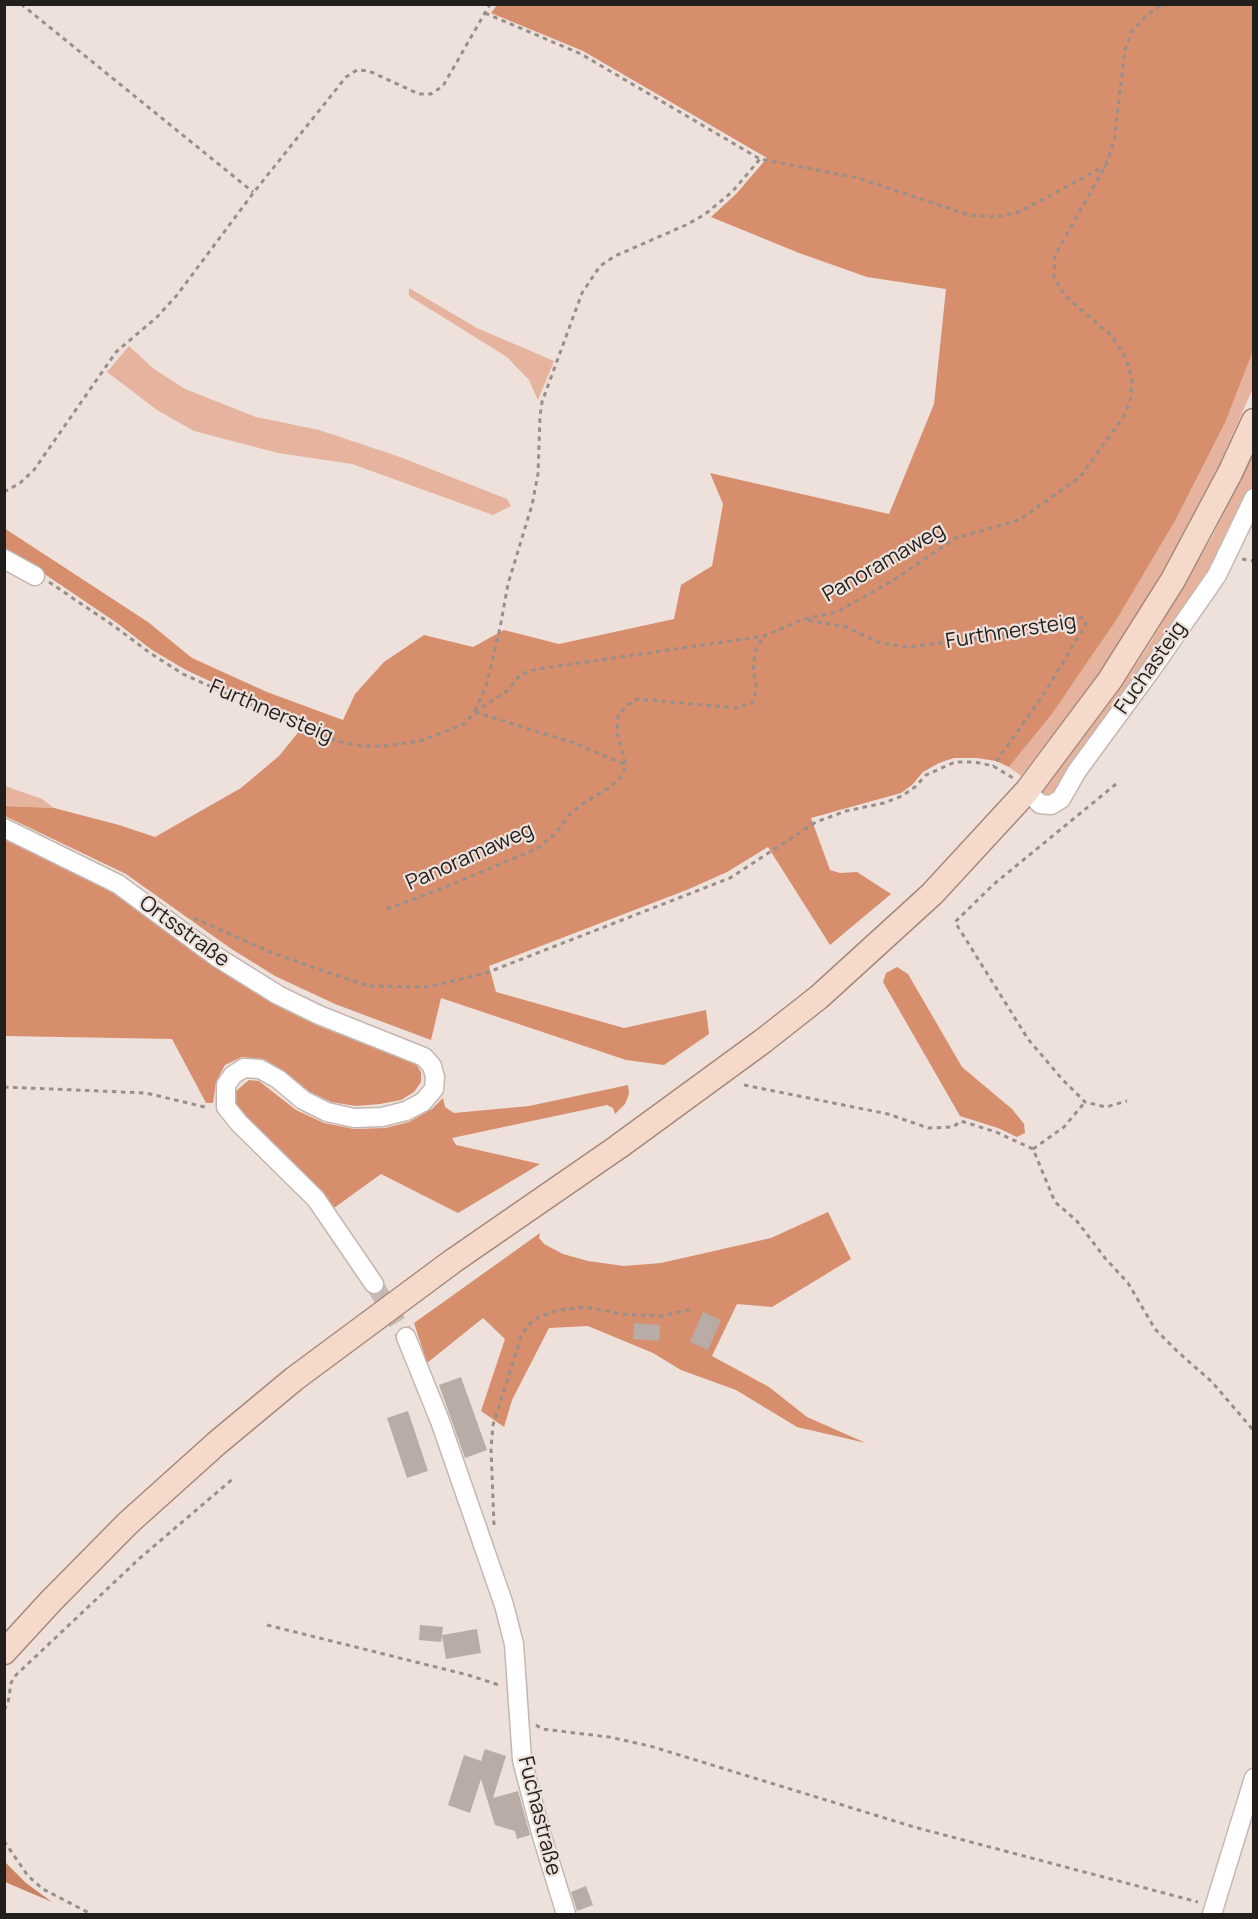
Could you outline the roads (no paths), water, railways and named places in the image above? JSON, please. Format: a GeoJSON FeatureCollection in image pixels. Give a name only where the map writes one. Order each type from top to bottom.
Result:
{"type":"FeatureCollection","features":[{"type":"Feature","properties":{"kind":"main road"},"geometry":{"type":"LineString","coordinates":[[4,1652],[128,1523],[217,1443],[294,1379],[369,1322],[698,1091],[810,1004],[881,943],[932,894],[1027,791],[1084,717],[1142,632],[1202,528],[1254,421]]}},
{"type":"Feature","properties":{"kind":"street","name":"Fuchasteig"},"geometry":{"type":"LineString","coordinates":[[1027,791],[1040,804],[1051,805],[1061,799],[1077,771],[1217,575],[1254,498]]}},
{"type":"Feature","properties":{"kind":"street"},"geometry":{"type":"LineString","coordinates":[[4,559],[35,576]]}},
{"type":"Feature","properties":{"kind":"street","name":"Ortsstraße"},"geometry":{"type":"LineString","coordinates":[[4,828],[118,884],[246,977],[319,1015],[424,1058],[432,1066],[435,1077],[434,1089],[423,1102],[406,1111],[382,1117],[354,1118],[327,1112],[303,1100],[278,1079],[260,1069],[244,1068],[233,1074],[226,1085],[226,1107],[315,1199],[374,1284]]}},
{"type":"Feature","properties":{"kind":"street","name":"Fuchastraße"},"geometry":{"type":"LineString","coordinates":[[406,1337],[440,1421],[504,1605],[514,1644],[522,1760],[566,1914]]}},
{"type":"Feature","properties":{"kind":"street"},"geometry":{"type":"LineString","coordinates":[[1213,1910],[1254,1778]]}},
{"type":"Feature","properties":{"kind":"tunnel"},"geometry":{"type":"LineString","coordinates":[[374,1284],[406,1337]]}}]}
